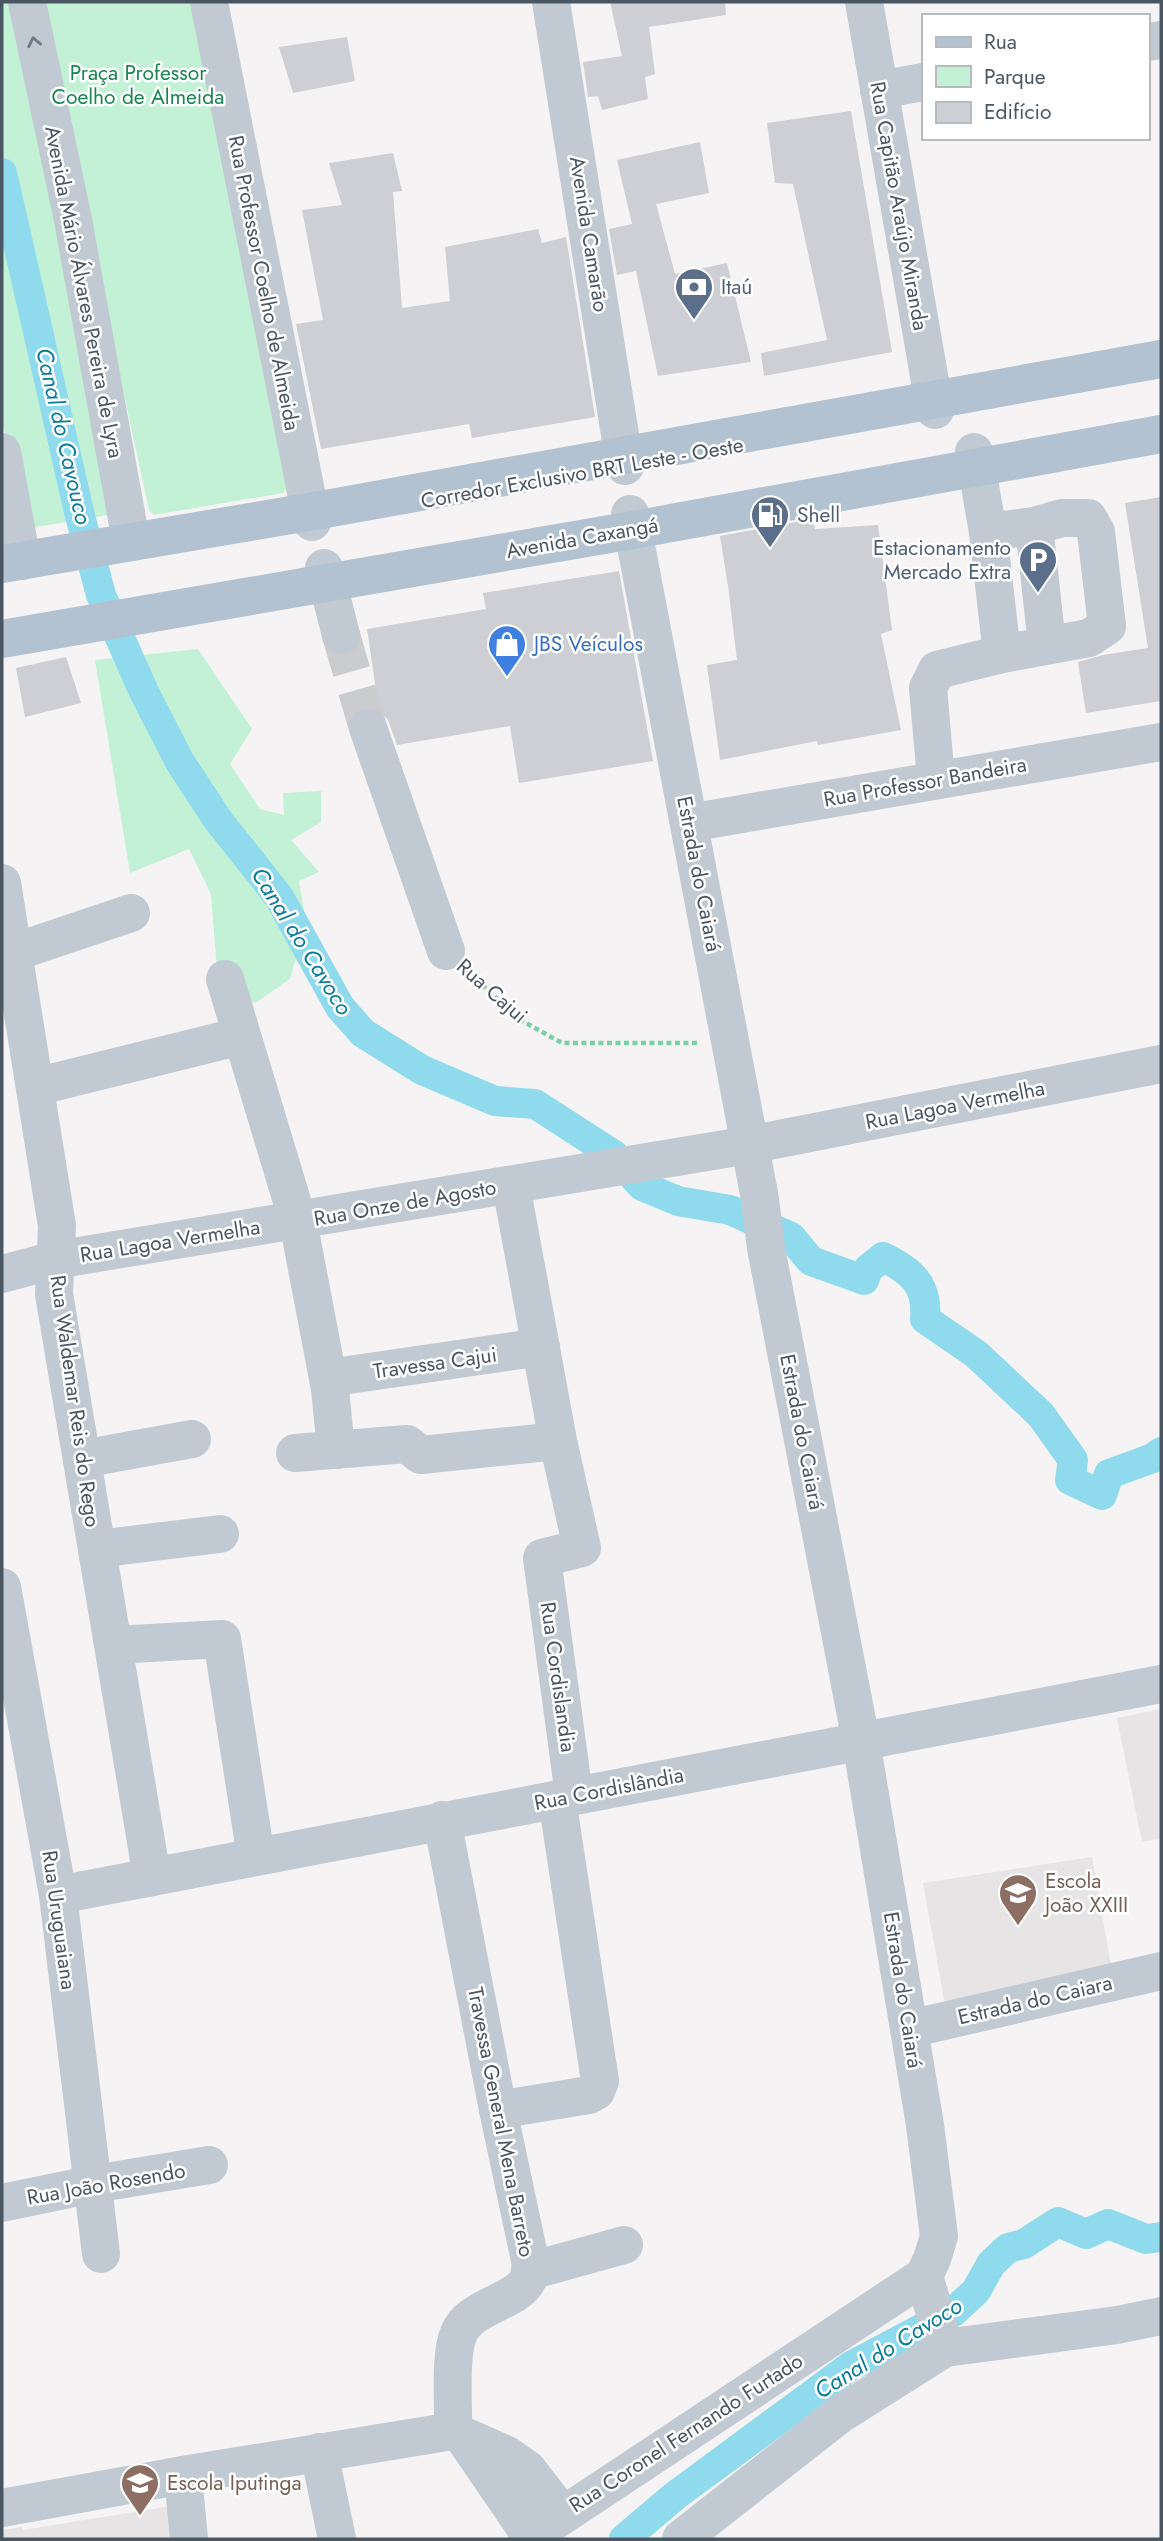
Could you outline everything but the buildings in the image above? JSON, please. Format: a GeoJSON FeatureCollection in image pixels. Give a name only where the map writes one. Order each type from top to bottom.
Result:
{"type":"FeatureCollection","features":[{"type":"Feature","properties":{"kind":"main road"},"geometry":{"type":"LineString","coordinates":[[17,567],[934,405],[1161,359]]}},
{"type":"Feature","properties":{"kind":"main road","name":"Avenida Caxangá"},"geometry":{"type":"LineString","coordinates":[[18,628],[150,607],[976,460],[1161,434]]}},
{"type":"Feature","properties":{"kind":"street","name":"Avenida Mário Álvares Pereira de Lyra"},"geometry":{"type":"LineString","coordinates":[[27,2],[73,220],[128,546]]}},
{"type":"Feature","properties":{"kind":"street","name":"Rua Professor Coelho de Almeida"},"geometry":{"type":"LineString","coordinates":[[209,2],[310,517]]}},
{"type":"Feature","properties":{"kind":"street","name":"Avenida Camarão"},"geometry":{"type":"LineString","coordinates":[[551,2],[624,461]]}},
{"type":"Feature","properties":{"kind":"street","name":"Rua Capitão Araújo Miranda"},"geometry":{"type":"LineString","coordinates":[[864,2],[934,405]]}},
{"type":"Feature","properties":{"kind":"street"},"geometry":{"type":"LineString","coordinates":[[880,90],[922,82]]}},
{"type":"Feature","properties":{"kind":"street"},"geometry":{"type":"LineString","coordinates":[[934,405],[1161,369]]}},
{"type":"Feature","properties":{"kind":"street"},"geometry":{"type":"LineString","coordinates":[[1002,654],[988,532],[976,460],[1161,419]]}},
{"type":"Feature","properties":{"kind":"street"},"geometry":{"type":"LineString","coordinates":[[2,452],[17,567]]}},
{"type":"Feature","properties":{"kind":"street"},"geometry":{"type":"LineString","coordinates":[[936,780],[928,688],[937,670],[1002,654],[1089,638],[1107,626],[1096,532],[1088,518],[1062,518],[1034,526],[988,532]]}},
{"type":"Feature","properties":{"kind":"street","name":"Estrada do Caiará"},"geometry":{"type":"LineString","coordinates":[[632,522],[760,1199],[766,1248],[861,1741],[925,2125],[939,2236],[926,2281]]}},
{"type":"Feature","properties":{"kind":"street"},"geometry":{"type":"LineString","coordinates":[[1034,526],[1047,645]]}},
{"type":"Feature","properties":{"kind":"street"},"geometry":{"type":"LineString","coordinates":[[325,575],[341,635]]}},
{"type":"Feature","properties":{"kind":"street","name":"Rua Cajui"},"geometry":{"type":"LineString","coordinates":[[368,728],[446,951]]}},
{"type":"Feature","properties":{"kind":"street","name":"Rua Professor Bandeira"},"geometry":{"type":"LineString","coordinates":[[689,822],[1161,742]]}},
{"type":"Feature","properties":{"kind":"street","name":"Rua Waldemar Reis do Rego"},"geometry":{"type":"LineString","coordinates":[[2,883],[57,1226],[54,1294],[152,1877]]}},
{"type":"Feature","properties":{"kind":"street"},"geometry":{"type":"LineString","coordinates":[[15,952],[131,914]]}},
{"type":"Feature","properties":{"kind":"street"},"geometry":{"type":"LineString","coordinates":[[225,979],[298,1221],[328,1378],[336,1450]]}},
{"type":"Feature","properties":{"kind":"street"},"geometry":{"type":"LineString","coordinates":[[35,1087],[241,1036]]}},
{"type":"Feature","properties":{"kind":"street","name":"Rua Lagoa Vermelha"},"geometry":{"type":"LineString","coordinates":[[511,1185],[749,1145],[1161,1064]]}},
{"type":"Feature","properties":{"kind":"street"},"geometry":{"type":"LineString","coordinates":[[295,1453],[407,1444],[421,1455],[558,1441],[511,1185]]}},
{"type":"Feature","properties":{"kind":"street","name":"Rua Onze de Agosto"},"geometry":{"type":"LineString","coordinates":[[298,1221],[511,1185]]}},
{"type":"Feature","properties":{"kind":"street","name":"Rua Lagoa Vermelha"},"geometry":{"type":"LineString","coordinates":[[2,1274],[55,1260],[298,1221]]}},
{"type":"Feature","properties":{"kind":"street","name":"Travessa Cajui"},"geometry":{"type":"LineString","coordinates":[[328,1378],[541,1347]]}},
{"type":"Feature","properties":{"kind":"street"},"geometry":{"type":"LineString","coordinates":[[82,1460],[192,1439]]}},
{"type":"Feature","properties":{"kind":"street","name":"Rua Cordislandia"},"geometry":{"type":"LineString","coordinates":[[498,2110],[589,2095],[596,2091],[600,2081],[565,1797],[542,1558],[582,1548],[558,1441]]}},
{"type":"Feature","properties":{"kind":"street"},"geometry":{"type":"LineString","coordinates":[[97,1549],[219,1534]]}},
{"type":"Feature","properties":{"kind":"street","name":"Rua Uruguaiana"},"geometry":{"type":"LineString","coordinates":[[2,1587],[58,1895],[101,2255]]}},
{"type":"Feature","properties":{"kind":"street"},"geometry":{"type":"LineString","coordinates":[[114,1646],[222,1639],[256,1857]]}},
{"type":"Feature","properties":{"kind":"street","name":"Rua Cordislândia"},"geometry":{"type":"LineString","coordinates":[[58,1895],[1161,1685]]}},
{"type":"Feature","properties":{"kind":"street","name":"Travessa General Mena Barreto"},"geometry":{"type":"LineString","coordinates":[[442,1820],[531,2265],[528,2280],[521,2289],[466,2321],[458,2333],[454,2352],[459,2434]]}},
{"type":"Feature","properties":{"kind":"street","name":"Estrada do Caiara"},"geometry":{"type":"LineString","coordinates":[[909,2029],[1161,1971]]}},
{"type":"Feature","properties":{"kind":"street","name":"Rua João Rosendo"},"geometry":{"type":"LineString","coordinates":[[2,2203],[209,2165]]}},
{"type":"Feature","properties":{"kind":"street"},"geometry":{"type":"LineString","coordinates":[[530,2271],[624,2245]]}},
{"type":"Feature","properties":{"kind":"street"},"geometry":{"type":"LineString","coordinates":[[926,2281],[944,2343]]}},
{"type":"Feature","properties":{"kind":"street","name":"Rua Coronel Fernando Furtado"},"geometry":{"type":"LineString","coordinates":[[459,2434],[507,2455],[528,2470],[548,2531],[926,2281]]}},
{"type":"Feature","properties":{"kind":"street"},"geometry":{"type":"LineString","coordinates":[[681,2539],[839,2415],[944,2343],[1117,2325],[1161,2316]]}},
{"type":"Feature","properties":{"kind":"street"},"geometry":{"type":"LineString","coordinates":[[2,2508],[319,2452],[459,2434]]}},
{"type":"Feature","properties":{"kind":"street"},"geometry":{"type":"LineString","coordinates":[[319,2452],[337,2539]]}},
{"type":"Feature","properties":{"kind":"street"},"geometry":{"type":"LineString","coordinates":[[183,2475],[189,2539]]}},
{"type":"Feature","properties":{"kind":"path","name":"Rua Cajui"},"geometry":{"type":"LineString","coordinates":[[446,951],[517,1018],[562,1043],[730,1043]]}},
{"type":"Feature","properties":{"kind":"shaded area"},"geometry":{"type":"Polygon","coordinates":[[[1161,1709],[1161,1838],[1142,1842],[1117,1718],[1161,1709]]]}},
{"type":"Feature","properties":{"kind":"shaded area","name":"Escola João XXIII"},"geometry":{"type":"Polygon","coordinates":[[[1092,1857],[1112,1971],[945,2005],[923,1883],[1092,1857]]]}},
{"type":"Feature","properties":{"kind":"shaded area","name":"Escola Iputinga"},"geometry":{"type":"Polygon","coordinates":[[[177,2505],[184,2539],[2,2539],[2,2530],[22,2527],[23,2530],[177,2505]]]}},
{"type":"Feature","properties":{"kind":"green space"},"geometry":{"type":"Polygon","coordinates":[[[2,2],[22,2],[120,513],[24,529],[2,418],[2,2]]]}},
{"type":"Feature","properties":{"kind":"green space","name":"Praça Professor Coelho de Almeida"},"geometry":{"type":"Polygon","coordinates":[[[39,2],[209,2],[286,488],[283,493],[154,515],[149,510],[39,2]]]}},
{"type":"Feature","properties":{"kind":"green space"},"geometry":{"type":"Polygon","coordinates":[[[198,649],[252,729],[230,764],[260,809],[284,815],[283,793],[321,791],[321,822],[291,840],[319,872],[299,881],[306,923],[290,979],[255,1003],[226,991],[217,970],[211,894],[189,849],[130,873],[95,660],[198,649]]]}},
{"type":"Feature","properties":{"kind":"waterway","name":"Canal do Cavoco"},"geometry":{"type":"LineString","coordinates":[[2,173],[79,512],[101,595],[144,692],[180,762],[218,820],[279,897],[340,1007],[363,1033],[422,1070],[495,1101],[535,1104],[614,1155],[642,1186],[678,1201],[730,1210],[791,1237],[811,1261],[864,1280],[868,1269],[883,1257],[902,1268],[921,1288],[925,1319],[976,1354],[1041,1415],[1073,1460],[1070,1480],[1102,1495],[1109,1474],[1153,1458],[1161,1452]]}},
{"type":"Feature","properties":{"kind":"waterway","name":"Canal do Cavoco"},"geometry":{"type":"LineString","coordinates":[[624,2539],[676,2495],[851,2366],[953,2312],[976,2291],[991,2264],[1008,2248],[1024,2244],[1058,2222],[1086,2234],[1108,2224],[1146,2239],[1161,2237]]}},
{"type":"Feature","properties":{"kind":"tunnel"},"geometry":{"type":"LineString","coordinates":[[341,635],[368,728]]}},
{"type":"Feature","properties":{"kind":"place","name":"Itaú"},"geometry":{"type":"Point","coordinates":[694,321]}},
{"type":"Feature","properties":{"kind":"place","name":"Shell"},"geometry":{"type":"Point","coordinates":[770,549]}},
{"type":"Feature","properties":{"kind":"place","name":"Estacionamento Mercado Extra"},"geometry":{"type":"Point","coordinates":[1038,594]}},
{"type":"Feature","properties":{"kind":"place","name":"JBS Veículos"},"geometry":{"type":"Point","coordinates":[507,678]}},
{"type":"Feature","properties":{"kind":"place","name":"Escola João XXIII"},"geometry":{"type":"Point","coordinates":[1018,1927]}},
{"type":"Feature","properties":{"kind":"place","name":"Escola Iputinga"},"geometry":{"type":"Point","coordinates":[140,2517]}},
{"type":"Feature","properties":{"kind":"water label","name":"Canal do Cavouco"},"geometry":{"type":"Point","coordinates":[64,436]}}]}
